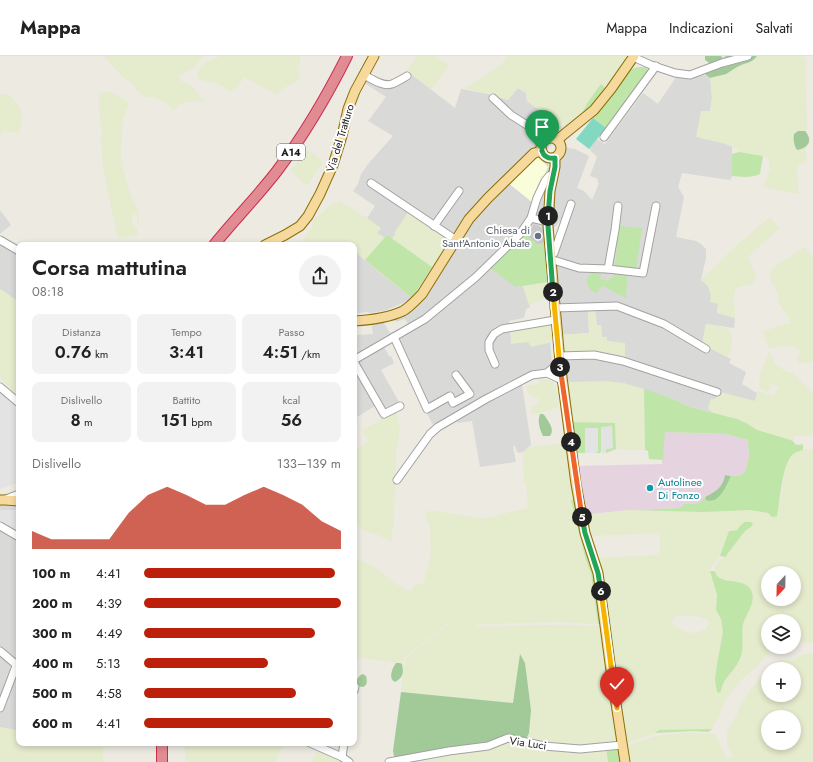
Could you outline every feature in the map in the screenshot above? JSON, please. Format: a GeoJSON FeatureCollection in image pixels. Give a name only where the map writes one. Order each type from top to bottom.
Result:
{"type":"FeatureCollection","features":[{"type":"Feature","properties":{"kind":"highway","name":"A14"},"geometry":{"type":"LineString","coordinates":[[221,241],[292,151],[320,108],[347,56]]}},
{"type":"Feature","properties":{"kind":"highway","name":"A14"},"geometry":{"type":"LineString","coordinates":[[221,241],[266,195],[300,150],[325,111],[354,56]]}},
{"type":"Feature","properties":{"kind":"highway"},"geometry":{"type":"LineString","coordinates":[[156,746],[156,762]]}},
{"type":"Feature","properties":{"kind":"highway"},"geometry":{"type":"LineString","coordinates":[[162,746],[162,762]]}},
{"type":"Feature","properties":{"kind":"main road","name":"Via del Tratturo"},"geometry":{"type":"LineString","coordinates":[[271,242],[300,226],[308,216],[333,165],[348,109],[374,56]]}},
{"type":"Feature","properties":{"kind":"main road"},"geometry":{"type":"LineString","coordinates":[[553,140],[561,145],[560,154],[555,158],[548,158],[543,154],[542,144],[553,140],[594,110],[611,89],[633,56]]}},
{"type":"Feature","properties":{"kind":"main road"},"geometry":{"type":"LineString","coordinates":[[357,322],[392,315],[413,304],[422,294],[469,219],[534,153],[542,151]]}},
{"type":"Feature","properties":{"kind":"main road"},"geometry":{"type":"LineString","coordinates":[[555,158],[555,167],[550,191],[548,222],[555,320],[576,484],[585,533],[598,573],[625,762]]}},
{"type":"Feature","properties":{"kind":"main road"},"geometry":{"type":"LineString","coordinates":[[3,500],[16,501]]}},
{"type":"Feature","properties":{"kind":"street"},"geometry":{"type":"LineString","coordinates":[[633,56],[651,65],[675,73],[690,75],[722,63],[748,56]]}},
{"type":"Feature","properties":{"kind":"street"},"geometry":{"type":"LineString","coordinates":[[604,137],[656,66]]}},
{"type":"Feature","properties":{"kind":"street"},"geometry":{"type":"LineString","coordinates":[[364,75],[372,80],[391,85],[407,76]]}},
{"type":"Feature","properties":{"kind":"street"},"geometry":{"type":"LineString","coordinates":[[493,98],[511,115],[553,140]]}},
{"type":"Feature","properties":{"kind":"street"},"geometry":{"type":"LineString","coordinates":[[357,359],[425,319],[476,277],[519,235],[531,218],[542,187],[549,176],[553,174]]}},
{"type":"Feature","properties":{"kind":"street"},"geometry":{"type":"LineString","coordinates":[[372,183],[456,240]]}},
{"type":"Feature","properties":{"kind":"street"},"geometry":{"type":"LineString","coordinates":[[434,226],[459,191]]}},
{"type":"Feature","properties":{"kind":"street"},"geometry":{"type":"LineString","coordinates":[[571,204],[554,253],[550,258],[580,268],[608,269],[643,273],[656,206]]}},
{"type":"Feature","properties":{"kind":"street"},"geometry":{"type":"LineString","coordinates":[[608,269],[618,206]]}},
{"type":"Feature","properties":{"kind":"street"},"geometry":{"type":"LineString","coordinates":[[531,218],[548,222]]}},
{"type":"Feature","properties":{"kind":"street"},"geometry":{"type":"LineString","coordinates":[[0,240],[16,249]]}},
{"type":"Feature","properties":{"kind":"street"},"geometry":{"type":"LineString","coordinates":[[554,308],[617,306],[664,324],[706,349]]}},
{"type":"Feature","properties":{"kind":"street"},"geometry":{"type":"LineString","coordinates":[[495,364],[489,350],[489,342],[494,334],[502,328],[555,320]]}},
{"type":"Feature","properties":{"kind":"street"},"geometry":{"type":"LineString","coordinates":[[394,337],[427,409],[450,396],[453,404],[470,394],[456,375]]}},
{"type":"Feature","properties":{"kind":"street"},"geometry":{"type":"LineString","coordinates":[[547,373],[560,359],[594,355],[623,361],[717,392]]}},
{"type":"Feature","properties":{"kind":"street"},"geometry":{"type":"LineString","coordinates":[[357,366],[384,414],[400,406]]}},
{"type":"Feature","properties":{"kind":"street"},"geometry":{"type":"LineString","coordinates":[[397,480],[430,434],[438,427],[486,398],[532,375],[547,373],[562,380]]}},
{"type":"Feature","properties":{"kind":"street"},"geometry":{"type":"LineString","coordinates":[[0,387],[16,400]]}},
{"type":"Feature","properties":{"kind":"street"},"geometry":{"type":"LineString","coordinates":[[3,500],[16,495]]}},
{"type":"Feature","properties":{"kind":"street"},"geometry":{"type":"LineString","coordinates":[[0,526],[16,535]]}},
{"type":"Feature","properties":{"kind":"street"},"geometry":{"type":"LineString","coordinates":[[0,651],[16,665]]}},
{"type":"Feature","properties":{"kind":"street"},"geometry":{"type":"LineString","coordinates":[[0,708],[16,672]]}},
{"type":"Feature","properties":{"kind":"street","name":"Via Luci"},"geometry":{"type":"LineString","coordinates":[[389,762],[488,746],[508,738],[544,746],[580,749],[622,745]]}},
{"type":"Feature","properties":{"kind":"street"},"geometry":{"type":"LineString","coordinates":[[317,746],[342,757],[349,762]]}},
{"type":"Feature","properties":{"kind":"street"},"geometry":{"type":"LineString","coordinates":[[342,757],[344,746]]}},
{"type":"Feature","properties":{"kind":"shaded area"},"geometry":{"type":"Polygon","coordinates":[[[104,56],[204,56],[194,67],[178,77],[180,80],[193,87],[205,102],[198,101],[182,103],[174,110],[163,101],[153,97],[147,97],[138,92],[134,85],[123,77],[104,56]]]}},
{"type":"Feature","properties":{"kind":"shaded area"},"geometry":{"type":"Polygon","coordinates":[[[218,56],[300,56],[300,63],[296,69],[300,75],[297,81],[284,88],[278,95],[244,77],[237,87],[229,91],[223,86],[198,78],[200,67],[218,56]]]}},
{"type":"Feature","properties":{"kind":"shaded area"},"geometry":{"type":"Polygon","coordinates":[[[417,56],[435,56],[449,65],[431,89],[407,71],[417,56]]]}},
{"type":"Feature","properties":{"kind":"shaded area"},"geometry":{"type":"Polygon","coordinates":[[[509,56],[628,56],[605,88],[601,85],[580,117],[563,128],[527,101],[526,93],[518,88],[508,100],[464,89],[501,65],[509,56]]]}},
{"type":"Feature","properties":{"kind":"shaded area"},"geometry":{"type":"Polygon","coordinates":[[[757,56],[800,56],[805,58],[807,133],[805,131],[793,137],[795,147],[803,149],[805,147],[807,160],[798,165],[796,172],[799,194],[763,187],[770,169],[769,160],[766,157],[739,152],[738,149],[726,144],[696,137],[701,111],[710,111],[712,99],[710,78],[723,75],[737,67],[751,62],[757,56]]]}},
{"type":"Feature","properties":{"kind":"shaded area"},"geometry":{"type":"Polygon","coordinates":[[[407,71],[455,108],[461,89],[488,94],[508,100],[518,88],[526,93],[527,101],[563,128],[546,138],[522,159],[477,204],[449,239],[402,222],[392,239],[387,235],[385,238],[377,233],[381,228],[367,218],[375,206],[353,191],[358,184],[361,174],[368,164],[393,136],[368,121],[386,97],[363,82],[367,73],[376,79],[385,82],[407,71]]]}},
{"type":"Feature","properties":{"kind":"shaded area"},"geometry":{"type":"Polygon","coordinates":[[[706,75],[710,78],[711,83],[712,99],[710,111],[726,144],[732,147],[732,176],[730,180],[682,173],[678,187],[684,197],[676,237],[696,241],[706,249],[706,258],[701,280],[708,286],[711,295],[718,303],[717,313],[735,318],[734,328],[706,324],[702,344],[731,359],[729,363],[746,372],[742,384],[757,393],[755,401],[719,395],[715,399],[711,399],[708,408],[714,413],[690,407],[673,399],[623,383],[564,382],[562,353],[625,344],[607,341],[602,337],[601,325],[597,325],[595,309],[588,309],[589,333],[559,335],[552,238],[559,235],[561,219],[555,227],[553,227],[554,223],[551,212],[558,168],[562,157],[562,147],[575,149],[589,156],[577,188],[584,191],[592,200],[599,183],[597,181],[598,179],[590,176],[597,157],[589,149],[597,139],[605,144],[643,93],[658,104],[676,77],[686,78],[706,75]]]}},
{"type":"Feature","properties":{"kind":"shaded area"},"geometry":{"type":"Polygon","coordinates":[[[103,92],[110,92],[128,102],[123,120],[121,158],[131,197],[138,212],[139,226],[136,214],[134,212],[132,221],[138,234],[118,239],[103,167],[99,95],[103,92]]]}},
{"type":"Feature","properties":{"kind":"shaded area"},"geometry":{"type":"Polygon","coordinates":[[[0,94],[11,97],[21,111],[22,116],[19,133],[2,131],[0,137],[0,94]]]}},
{"type":"Feature","properties":{"kind":"shaded area"},"geometry":{"type":"Polygon","coordinates":[[[307,150],[316,155],[322,162],[308,185],[302,182],[291,170],[307,150]]]}},
{"type":"Feature","properties":{"kind":"shaded area"},"geometry":{"type":"Polygon","coordinates":[[[538,156],[546,158],[548,161],[549,170],[543,225],[544,231],[541,227],[534,224],[526,235],[525,234],[516,287],[523,286],[530,307],[526,309],[524,318],[509,321],[510,328],[528,341],[549,343],[550,341],[552,364],[549,369],[522,384],[531,444],[530,446],[523,452],[519,453],[517,452],[515,446],[513,446],[516,462],[480,467],[472,421],[458,423],[453,415],[433,425],[393,340],[383,345],[394,363],[381,370],[403,409],[382,419],[375,406],[357,417],[357,335],[373,334],[371,321],[382,320],[390,333],[408,324],[405,319],[396,322],[393,317],[403,314],[472,217],[538,156]]]}},
{"type":"Feature","properties":{"kind":"shaded area"},"geometry":{"type":"Polygon","coordinates":[[[538,156],[548,167],[533,203],[507,182],[538,156]]]}},
{"type":"Feature","properties":{"kind":"shaded area"},"geometry":{"type":"Polygon","coordinates":[[[340,201],[381,228],[377,233],[385,238],[366,260],[357,254],[357,242],[302,242],[313,227],[312,225],[314,219],[331,205],[340,201]]]}},
{"type":"Feature","properties":{"kind":"shaded area"},"geometry":{"type":"Polygon","coordinates":[[[0,210],[11,225],[0,234],[0,210]]]}},
{"type":"Feature","properties":{"kind":"shaded area"},"geometry":{"type":"Polygon","coordinates":[[[408,212],[449,239],[432,267],[392,239],[396,234],[394,233],[408,212]]]}},
{"type":"Feature","properties":{"kind":"shaded area"},"geometry":{"type":"Polygon","coordinates":[[[770,217],[779,228],[748,257],[756,277],[752,284],[738,287],[735,290],[733,299],[735,318],[717,313],[718,304],[710,302],[711,295],[708,286],[701,280],[737,245],[770,217]]]}},
{"type":"Feature","properties":{"kind":"shaded area"},"geometry":{"type":"Polygon","coordinates":[[[534,224],[541,227],[544,231],[545,243],[538,245],[526,235],[534,224]]]}},
{"type":"Feature","properties":{"kind":"shaded area"},"geometry":{"type":"Polygon","coordinates":[[[0,239],[16,248],[16,300],[0,289],[0,239]]]}},
{"type":"Feature","properties":{"kind":"shaded area"},"geometry":{"type":"Polygon","coordinates":[[[805,247],[813,257],[813,362],[800,363],[797,359],[800,352],[798,349],[792,346],[779,347],[778,345],[772,349],[769,349],[763,332],[791,323],[790,319],[779,304],[778,294],[771,281],[770,273],[772,269],[805,247]]]}},
{"type":"Feature","properties":{"kind":"shaded area"},"geometry":{"type":"Polygon","coordinates":[[[357,254],[412,298],[384,311],[357,314],[357,254]]]}},
{"type":"Feature","properties":{"kind":"shaded area"},"geometry":{"type":"Polygon","coordinates":[[[548,282],[548,297],[529,305],[523,286],[548,282]]]}},
{"type":"Feature","properties":{"kind":"shaded area"},"geometry":{"type":"Polygon","coordinates":[[[0,289],[16,300],[16,395],[0,376],[0,289]]]}},
{"type":"Feature","properties":{"kind":"shaded area"},"geometry":{"type":"Polygon","coordinates":[[[595,308],[596,325],[601,325],[602,337],[607,337],[607,341],[625,343],[625,360],[562,353],[559,335],[589,333],[588,309],[595,308]]]}},
{"type":"Feature","properties":{"kind":"shaded area"},"geometry":{"type":"Polygon","coordinates":[[[551,323],[552,337],[549,343],[531,347],[528,342],[511,344],[510,328],[551,323]]]}},
{"type":"Feature","properties":{"kind":"shaded area"},"geometry":{"type":"Polygon","coordinates":[[[706,324],[725,327],[731,333],[731,351],[727,357],[702,344],[706,324]]]}},
{"type":"Feature","properties":{"kind":"shaded area"},"geometry":{"type":"Polygon","coordinates":[[[769,351],[775,364],[785,371],[792,373],[813,393],[813,435],[794,436],[793,441],[757,430],[737,419],[714,413],[708,409],[711,399],[715,399],[721,392],[755,401],[758,391],[774,396],[779,387],[771,384],[768,392],[759,388],[761,372],[769,351]]]}},
{"type":"Feature","properties":{"kind":"shaded area"},"geometry":{"type":"Polygon","coordinates":[[[539,379],[552,381],[557,391],[559,407],[533,415],[531,412],[531,407],[539,403],[539,399],[530,395],[525,386],[539,384],[539,379]]]}},
{"type":"Feature","properties":{"kind":"shaded area"},"geometry":{"type":"Polygon","coordinates":[[[606,381],[623,383],[644,389],[645,450],[616,449],[615,423],[570,422],[564,382],[606,381]]]}},
{"type":"Feature","properties":{"kind":"shaded area"},"geometry":{"type":"Polygon","coordinates":[[[0,389],[16,407],[16,483],[0,489],[0,389]]]}},
{"type":"Feature","properties":{"kind":"shaded area"},"geometry":{"type":"Polygon","coordinates":[[[396,412],[400,429],[396,452],[394,522],[391,536],[392,542],[357,526],[357,449],[369,442],[362,431],[396,412]]]}},
{"type":"Feature","properties":{"kind":"shaded area"},"geometry":{"type":"Polygon","coordinates":[[[612,426],[613,448],[606,449],[606,453],[600,453],[601,427],[612,426]]]}},
{"type":"Feature","properties":{"kind":"shaded area"},"geometry":{"type":"Polygon","coordinates":[[[585,428],[598,428],[598,452],[596,453],[585,453],[585,428]]]}},
{"type":"Feature","properties":{"kind":"shaded area"},"geometry":{"type":"Polygon","coordinates":[[[664,432],[726,434],[748,440],[749,457],[745,472],[740,477],[725,475],[718,490],[705,497],[699,503],[684,504],[682,508],[631,510],[582,515],[576,466],[662,464],[664,432]]]}},
{"type":"Feature","properties":{"kind":"shaded area"},"geometry":{"type":"Polygon","coordinates":[[[567,443],[575,499],[571,500],[585,557],[591,574],[598,624],[557,622],[481,624],[477,625],[477,627],[546,625],[601,626],[618,741],[614,743],[569,747],[526,739],[529,733],[531,710],[525,663],[520,654],[514,703],[401,692],[404,665],[407,657],[447,625],[451,624],[450,623],[445,625],[406,656],[402,664],[358,657],[357,662],[357,560],[376,568],[396,584],[408,591],[411,591],[415,585],[423,585],[431,552],[430,528],[425,513],[434,511],[484,519],[528,508],[526,483],[524,483],[523,452],[529,447],[567,443]]]}},
{"type":"Feature","properties":{"kind":"shaded area"},"geometry":{"type":"Polygon","coordinates":[[[806,449],[813,449],[813,643],[801,642],[801,614],[761,614],[761,654],[768,654],[731,692],[726,699],[712,729],[659,730],[655,733],[627,743],[620,702],[617,697],[596,558],[660,555],[660,533],[587,536],[582,515],[631,510],[703,512],[750,510],[768,513],[770,516],[780,501],[784,475],[787,464],[792,455],[806,449]],[[749,529],[729,531],[720,556],[715,561],[710,571],[717,595],[716,610],[721,619],[723,632],[715,680],[720,692],[723,684],[739,662],[742,654],[744,624],[747,613],[753,603],[742,583],[717,576],[714,571],[717,563],[725,557],[745,531],[749,529]],[[677,616],[670,622],[685,632],[694,633],[705,630],[710,623],[707,619],[696,616],[677,616]]]}},
{"type":"Feature","properties":{"kind":"shaded area"},"geometry":{"type":"Polygon","coordinates":[[[0,504],[16,505],[16,730],[0,727],[0,504]]]}},
{"type":"Feature","properties":{"kind":"shaded area"},"geometry":{"type":"Polygon","coordinates":[[[0,510],[16,510],[16,532],[0,523],[0,510]]]}},
{"type":"Feature","properties":{"kind":"shaded area"},"geometry":{"type":"Polygon","coordinates":[[[811,653],[813,654],[813,762],[627,762],[625,746],[656,736],[688,733],[713,734],[717,737],[726,759],[734,757],[727,744],[728,729],[736,717],[741,704],[754,685],[761,678],[761,702],[801,702],[801,662],[778,662],[779,660],[795,659],[798,656],[811,653]]]}},
{"type":"Feature","properties":{"kind":"shaded area"},"geometry":{"type":"Polygon","coordinates":[[[0,727],[16,730],[16,746],[103,746],[103,762],[0,762],[0,727]]]}},
{"type":"Feature","properties":{"kind":"shaded area"},"geometry":{"type":"Polygon","coordinates":[[[515,741],[606,748],[608,762],[419,762],[473,751],[503,742],[515,741]]]}},
{"type":"Feature","properties":{"kind":"shaded area"},"geometry":{"type":"Polygon","coordinates":[[[184,746],[282,746],[276,762],[186,762],[184,746]]]}},
{"type":"Feature","properties":{"kind":"shaded area"},"geometry":{"type":"Polygon","coordinates":[[[318,749],[346,762],[312,762],[318,749]]]}},
{"type":"Feature","properties":{"kind":"green space"},"geometry":{"type":"Polygon","coordinates":[[[705,56],[721,56],[723,58],[726,56],[746,56],[706,67],[709,63],[705,60],[705,56]]]}},
{"type":"Feature","properties":{"kind":"green space"},"geometry":{"type":"Polygon","coordinates":[[[757,56],[748,63],[737,67],[726,74],[710,78],[705,74],[705,71],[736,60],[757,56]]]}},
{"type":"Feature","properties":{"kind":"green space"},"geometry":{"type":"Polygon","coordinates":[[[645,67],[651,70],[614,122],[606,128],[593,118],[593,113],[628,70],[645,67]]]}},
{"type":"Feature","properties":{"kind":"green space"},"geometry":{"type":"Polygon","coordinates":[[[601,84],[605,88],[591,107],[580,117],[588,102],[601,84]]]}},
{"type":"Feature","properties":{"kind":"green space"},"geometry":{"type":"Polygon","coordinates":[[[593,118],[606,128],[589,149],[576,139],[593,118]]]}},
{"type":"Feature","properties":{"kind":"green space"},"geometry":{"type":"Polygon","coordinates":[[[798,131],[805,131],[809,137],[809,140],[807,145],[797,150],[794,144],[794,134],[798,131]]]}},
{"type":"Feature","properties":{"kind":"green space"},"geometry":{"type":"Polygon","coordinates":[[[739,152],[763,156],[760,174],[750,177],[732,176],[732,154],[739,152]]]}},
{"type":"Feature","properties":{"kind":"green space"},"geometry":{"type":"Polygon","coordinates":[[[619,226],[642,228],[636,270],[614,268],[619,226]]]}},
{"type":"Feature","properties":{"kind":"green space"},"geometry":{"type":"Polygon","coordinates":[[[525,234],[538,245],[545,243],[548,282],[516,287],[490,268],[525,234]]]}},
{"type":"Feature","properties":{"kind":"green space"},"geometry":{"type":"Polygon","coordinates":[[[387,235],[432,267],[412,298],[365,260],[387,235]]]}},
{"type":"Feature","properties":{"kind":"green space"},"geometry":{"type":"Polygon","coordinates":[[[593,272],[601,272],[600,279],[609,281],[609,278],[613,278],[614,272],[627,274],[626,298],[603,286],[597,293],[590,289],[587,284],[587,280],[593,272]]]}},
{"type":"Feature","properties":{"kind":"green space"},"geometry":{"type":"Polygon","coordinates":[[[644,389],[673,399],[690,407],[737,419],[757,430],[793,441],[795,444],[803,444],[803,450],[792,455],[786,467],[777,516],[772,517],[768,513],[750,510],[703,512],[631,510],[681,508],[684,504],[699,503],[705,497],[706,500],[719,496],[726,487],[731,476],[740,476],[745,472],[749,457],[748,440],[726,434],[665,432],[663,460],[649,459],[648,451],[645,450],[644,389]]]}},
{"type":"Feature","properties":{"kind":"green space"},"geometry":{"type":"Polygon","coordinates":[[[540,414],[545,416],[551,426],[552,431],[550,436],[543,436],[542,434],[539,422],[540,414]]]}},
{"type":"Feature","properties":{"kind":"green space"},"geometry":{"type":"Polygon","coordinates":[[[570,422],[615,423],[616,449],[606,453],[606,449],[613,448],[601,427],[601,451],[600,453],[596,453],[585,428],[585,453],[574,453],[570,422]]]}},
{"type":"Feature","properties":{"kind":"green space"},"geometry":{"type":"Polygon","coordinates":[[[725,475],[731,476],[719,497],[711,501],[706,500],[705,497],[720,487],[725,475]]]}},
{"type":"Feature","properties":{"kind":"green space"},"geometry":{"type":"Polygon","coordinates":[[[575,499],[593,570],[601,624],[598,624],[591,574],[585,557],[571,500],[575,499]]]}},
{"type":"Feature","properties":{"kind":"green space"},"geometry":{"type":"Polygon","coordinates":[[[745,522],[753,523],[725,557],[720,556],[729,531],[737,530],[745,522]]]}},
{"type":"Feature","properties":{"kind":"green space"},"geometry":{"type":"Polygon","coordinates":[[[710,571],[714,571],[717,576],[725,580],[740,582],[748,586],[753,594],[752,603],[744,621],[742,630],[741,657],[723,684],[720,693],[717,692],[715,680],[723,632],[721,619],[716,610],[717,595],[710,571]]]}},
{"type":"Feature","properties":{"kind":"green space"},"geometry":{"type":"Polygon","coordinates":[[[520,654],[525,663],[531,710],[529,733],[526,739],[395,760],[393,751],[401,692],[513,703],[520,654]]]}},
{"type":"Feature","properties":{"kind":"green space"},"geometry":{"type":"Polygon","coordinates":[[[396,663],[402,664],[403,673],[395,682],[391,676],[392,670],[396,663]]]}},
{"type":"Feature","properties":{"kind":"green space"},"geometry":{"type":"Polygon","coordinates":[[[363,674],[366,676],[367,681],[363,687],[357,686],[357,680],[363,674]]]}},
{"type":"Feature","properties":{"kind":"green space"},"geometry":{"type":"Polygon","coordinates":[[[712,729],[708,732],[693,731],[655,733],[659,730],[712,729]]]}},
{"type":"Feature","properties":{"kind":"green space"},"geometry":{"type":"Polygon","coordinates":[[[606,748],[619,748],[621,762],[608,762],[606,748]]]}},
{"type":"Feature","properties":{"kind":"place","name":"Chiesa di Sant'Antonio Abate"},"geometry":{"type":"Point","coordinates":[538,236]}},
{"type":"Feature","properties":{"kind":"place","name":"Autolinee Di Fonzo"},"geometry":{"type":"Point","coordinates":[650,488]}},
{"type":"Feature","properties":{"kind":"route"},"geometry":{"type":"LineString","coordinates":[[542,151],[548,158],[555,158],[555,167],[550,191],[548,226],[559,356],[576,484],[585,533],[598,573],[617,708]]}}]}
